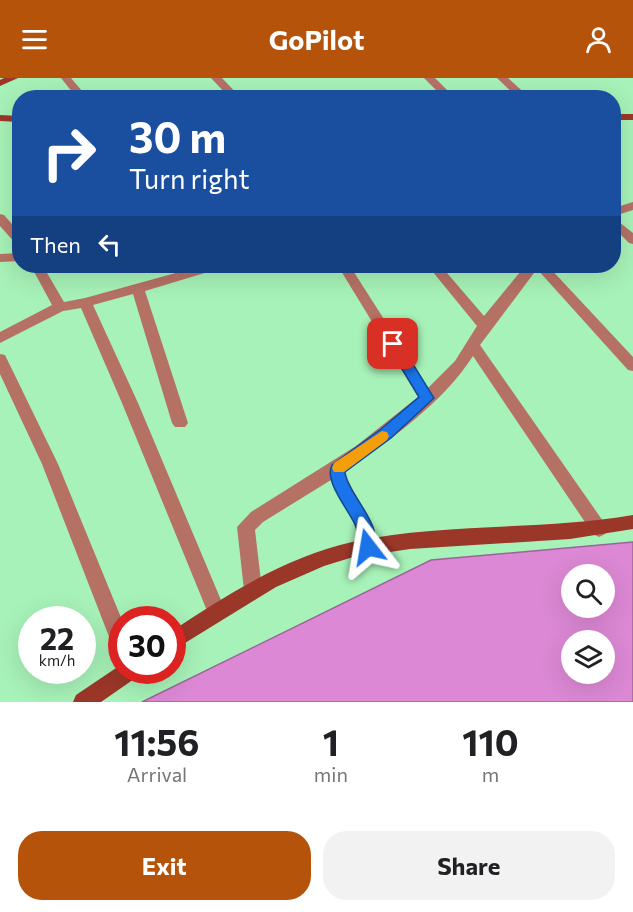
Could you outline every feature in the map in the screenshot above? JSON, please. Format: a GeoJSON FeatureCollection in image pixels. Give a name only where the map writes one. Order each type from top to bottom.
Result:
{"type":"FeatureCollection","features":[{"type":"Feature","properties":{"kind":"street"},"geometry":{"type":"LineString","coordinates":[[0,83],[13,78]]}},
{"type":"Feature","properties":{"kind":"street"},"geometry":{"type":"LineString","coordinates":[[66,78],[76,90]]}},
{"type":"Feature","properties":{"kind":"street"},"geometry":{"type":"LineString","coordinates":[[216,78],[228,90]]}},
{"type":"Feature","properties":{"kind":"street"},"geometry":{"type":"LineString","coordinates":[[429,78],[442,90]]}},
{"type":"Feature","properties":{"kind":"street"},"geometry":{"type":"LineString","coordinates":[[502,78],[516,90]]}},
{"type":"Feature","properties":{"kind":"street"},"geometry":{"type":"LineString","coordinates":[[0,218],[12,232]]}},
{"type":"Feature","properties":{"kind":"street"},"geometry":{"type":"LineString","coordinates":[[621,229],[633,240]]}},
{"type":"Feature","properties":{"kind":"street"},"geometry":{"type":"LineString","coordinates":[[41,273],[60,307]]}},
{"type":"Feature","properties":{"kind":"street"},"geometry":{"type":"LineString","coordinates":[[0,338],[60,307],[85,303],[190,273]]}},
{"type":"Feature","properties":{"kind":"street"},"geometry":{"type":"LineString","coordinates":[[348,273],[427,398]]}},
{"type":"Feature","properties":{"kind":"street"},"geometry":{"type":"LineString","coordinates":[[440,273],[485,326]]}},
{"type":"Feature","properties":{"kind":"street"},"geometry":{"type":"LineString","coordinates":[[253,590],[246,527],[257,517],[337,469],[386,434],[427,398],[458,366],[485,326],[527,273]]}},
{"type":"Feature","properties":{"kind":"street"},"geometry":{"type":"LineString","coordinates":[[548,273],[633,366]]}},
{"type":"Feature","properties":{"kind":"street"},"geometry":{"type":"LineString","coordinates":[[138,289],[180,423]]}},
{"type":"Feature","properties":{"kind":"street"},"geometry":{"type":"LineString","coordinates":[[85,303],[130,403],[217,612]]}},
{"type":"Feature","properties":{"kind":"street"},"geometry":{"type":"LineString","coordinates":[[473,345],[599,530]]}},
{"type":"Feature","properties":{"kind":"street"},"geometry":{"type":"LineString","coordinates":[[0,358],[25,407],[58,483],[108,610]]}},
{"type":"Feature","properties":{"kind":"street"},"geometry":{"type":"LineString","coordinates":[[337,469],[339,482],[358,512],[366,532],[368,547]]}},
{"type":"Feature","properties":{"kind":"street"},"geometry":{"type":"LineString","coordinates":[[186,633],[253,590],[322,560],[368,547],[448,538],[546,535],[599,530],[633,522]]}},
{"type":"Feature","properties":{"kind":"street"},"geometry":{"type":"LineString","coordinates":[[83,702],[109,684]]}},
{"type":"Feature","properties":{"kind":"shaded area"},"geometry":{"type":"Polygon","coordinates":[[[633,542],[633,702],[142,702],[179,684],[186,684],[186,680],[431,560],[633,542]]]}},
{"type":"Feature","properties":{"kind":"slow traffic"},"geometry":{"type":"LineString","coordinates":[[339,468],[382,436]]}},
{"type":"Feature","properties":{"kind":"route"},"geometry":{"type":"LineString","coordinates":[[368,547],[366,532],[358,512],[344,494],[337,469],[386,434],[427,398],[393,344]]}}]}
